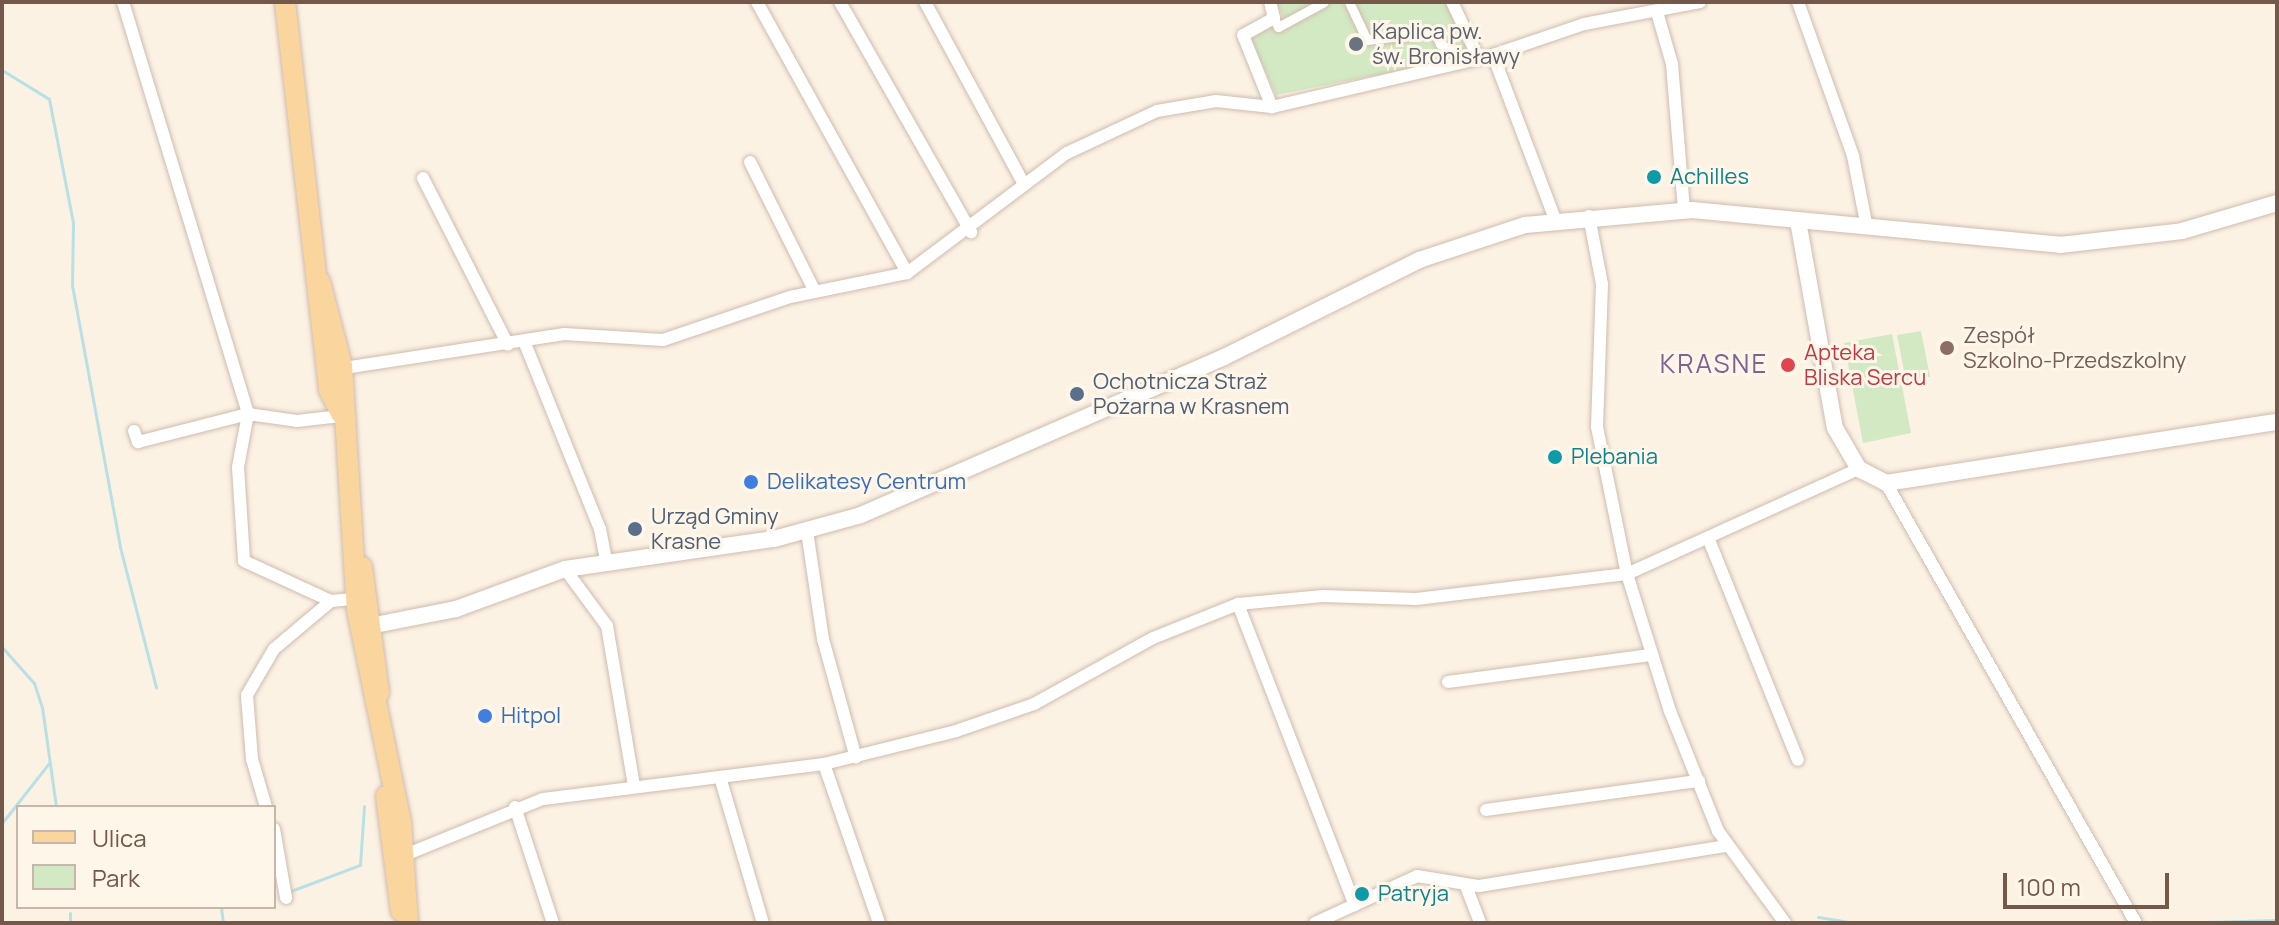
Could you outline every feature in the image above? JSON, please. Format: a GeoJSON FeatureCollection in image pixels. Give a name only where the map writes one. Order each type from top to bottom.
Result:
{"type":"FeatureCollection","features":[{"type":"Feature","properties":{"kind":"main road"},"geometry":{"type":"LineString","coordinates":[[285,2],[320,282],[328,384],[341,415]]}},
{"type":"Feature","properties":{"kind":"main road"},"geometry":{"type":"LineString","coordinates":[[320,282],[342,366],[341,415],[358,551],[375,625],[378,713]]}},
{"type":"Feature","properties":{"kind":"main road"},"geometry":{"type":"LineString","coordinates":[[358,551],[357,604],[362,646],[404,850],[406,923]]}},
{"type":"Feature","properties":{"kind":"main road"},"geometry":{"type":"LineString","coordinates":[[387,773],[386,825],[392,874],[406,923]]}},
{"type":"Feature","properties":{"kind":"street"},"geometry":{"type":"LineString","coordinates":[[123,2],[248,414],[238,467],[244,561],[331,601],[357,604],[375,625]]}},
{"type":"Feature","properties":{"kind":"street"},"geometry":{"type":"LineString","coordinates":[[757,2],[907,273]]}},
{"type":"Feature","properties":{"kind":"street"},"geometry":{"type":"LineString","coordinates":[[840,2],[971,232]]}},
{"type":"Feature","properties":{"kind":"street"},"geometry":{"type":"LineString","coordinates":[[925,2],[1024,184]]}},
{"type":"Feature","properties":{"kind":"street"},"geometry":{"type":"LineString","coordinates":[[1270,2],[1278,27],[1324,2]]}},
{"type":"Feature","properties":{"kind":"street"},"geometry":{"type":"LineString","coordinates":[[1349,2],[1367,40],[1435,32],[1440,44],[1481,58]]}},
{"type":"Feature","properties":{"kind":"street"},"geometry":{"type":"LineString","coordinates":[[1452,2],[1555,219]]}},
{"type":"Feature","properties":{"kind":"street"},"geometry":{"type":"LineString","coordinates":[[328,384],[342,366],[508,345],[564,334],[663,340],[815,292],[907,273],[971,232],[1024,184],[1100,135],[1157,111],[1216,101],[1272,107],[1481,58],[1584,24],[1700,2]]}},
{"type":"Feature","properties":{"kind":"street"},"geometry":{"type":"LineString","coordinates":[[1798,2],[1853,156],[1867,228]]}},
{"type":"Feature","properties":{"kind":"street"},"geometry":{"type":"LineString","coordinates":[[1657,12],[1672,64],[1684,210]]}},
{"type":"Feature","properties":{"kind":"street"},"geometry":{"type":"LineString","coordinates":[[1272,107],[1243,35],[1274,18]]}},
{"type":"Feature","properties":{"kind":"street"},"geometry":{"type":"LineString","coordinates":[[750,162],[815,292]]}},
{"type":"Feature","properties":{"kind":"street"},"geometry":{"type":"LineString","coordinates":[[423,178],[508,345]]}},
{"type":"Feature","properties":{"kind":"street"},"geometry":{"type":"LineString","coordinates":[[362,646],[375,625],[456,609],[565,569],[807,531],[884,506],[1224,357],[1419,260],[1555,219],[1684,210],[2060,245],[2182,231],[2277,203]]}},
{"type":"Feature","properties":{"kind":"street"},"geometry":{"type":"LineString","coordinates":[[1589,216],[1602,284],[1597,427],[1627,574],[1650,655],[1727,846],[1785,923]]}},
{"type":"Feature","properties":{"kind":"street"},"geometry":{"type":"LineString","coordinates":[[1798,221],[1835,428],[1859,469],[1886,483],[2136,923]]}},
{"type":"Feature","properties":{"kind":"street"},"geometry":{"type":"LineString","coordinates":[[524,341],[600,529],[606,561]]}},
{"type":"Feature","properties":{"kind":"street"},"geometry":{"type":"LineString","coordinates":[[323,342],[342,366]]}},
{"type":"Feature","properties":{"kind":"street"},"geometry":{"type":"LineString","coordinates":[[134,431],[138,442],[248,414],[297,421],[341,415]]}},
{"type":"Feature","properties":{"kind":"street"},"geometry":{"type":"LineString","coordinates":[[1886,483],[2277,422]]}},
{"type":"Feature","properties":{"kind":"street"},"geometry":{"type":"LineString","coordinates":[[392,874],[404,850],[515,807],[634,785],[720,777],[856,758],[1034,704],[1153,638],[1238,604],[1323,596],[1416,599],[1627,574],[1709,540],[1859,469]]}},
{"type":"Feature","properties":{"kind":"street"},"geometry":{"type":"LineString","coordinates":[[807,531],[823,639],[856,758]]}},
{"type":"Feature","properties":{"kind":"street"},"geometry":{"type":"LineString","coordinates":[[1709,540],[1798,760]]}},
{"type":"Feature","properties":{"kind":"street"},"geometry":{"type":"LineString","coordinates":[[565,569],[607,626],[634,785]]}},
{"type":"Feature","properties":{"kind":"street"},"geometry":{"type":"LineString","coordinates":[[265,805],[252,759],[247,695],[274,649],[331,601]]}},
{"type":"Feature","properties":{"kind":"street"},"geometry":{"type":"LineString","coordinates":[[1238,604],[1355,905]]}},
{"type":"Feature","properties":{"kind":"street"},"geometry":{"type":"LineString","coordinates":[[1448,682],[1650,655]]}},
{"type":"Feature","properties":{"kind":"street"},"geometry":{"type":"LineString","coordinates":[[824,764],[879,923]]}},
{"type":"Feature","properties":{"kind":"street"},"geometry":{"type":"LineString","coordinates":[[720,777],[763,923]]}},
{"type":"Feature","properties":{"kind":"street"},"geometry":{"type":"LineString","coordinates":[[1486,810],[1699,781]]}},
{"type":"Feature","properties":{"kind":"street"},"geometry":{"type":"LineString","coordinates":[[515,807],[553,923]]}},
{"type":"Feature","properties":{"kind":"street"},"geometry":{"type":"LineString","coordinates":[[386,825],[404,850]]}},
{"type":"Feature","properties":{"kind":"street"},"geometry":{"type":"LineString","coordinates":[[276,840],[286,898]]}},
{"type":"Feature","properties":{"kind":"street"},"geometry":{"type":"LineString","coordinates":[[1315,923],[1417,876],[1466,886],[1727,846]]}},
{"type":"Feature","properties":{"kind":"street"},"geometry":{"type":"LineString","coordinates":[[1466,886],[1480,923]]}},
{"type":"Feature","properties":{"kind":"green space"},"geometry":{"type":"Polygon","coordinates":[[[1276,2],[1448,2],[1469,48],[1453,60],[1276,95],[1251,39],[1284,19],[1276,2]]]}},
{"type":"Feature","properties":{"kind":"green space"},"geometry":{"type":"Polygon","coordinates":[[[1921,331],[1930,377],[1906,381],[1897,335],[1921,331]]]}},
{"type":"Feature","properties":{"kind":"green space"},"geometry":{"type":"Polygon","coordinates":[[[1892,334],[1911,433],[1863,443],[1844,343],[1892,334]]]}},
{"type":"Feature","properties":{"kind":"waterway"},"geometry":{"type":"LineString","coordinates":[[2,70],[49,99],[73,223],[72,285],[120,547],[156,687]]}},
{"type":"Feature","properties":{"kind":"waterway"},"geometry":{"type":"LineString","coordinates":[[2,647],[34,683],[42,707],[56,805]]}},
{"type":"Feature","properties":{"kind":"waterway"},"geometry":{"type":"LineString","coordinates":[[16,805],[49,763]]}},
{"type":"Feature","properties":{"kind":"waterway"},"geometry":{"type":"LineString","coordinates":[[2,823],[16,805]]}},
{"type":"Feature","properties":{"kind":"waterway"},"geometry":{"type":"LineString","coordinates":[[288,892],[360,865],[364,806]]}},
{"type":"Feature","properties":{"kind":"waterway"},"geometry":{"type":"LineString","coordinates":[[221,909],[223,923]]}},
{"type":"Feature","properties":{"kind":"waterway"},"geometry":{"type":"LineString","coordinates":[[70,913],[70,923]]}},
{"type":"Feature","properties":{"kind":"waterway"},"geometry":{"type":"LineString","coordinates":[[1818,917],[1854,923]]}},
{"type":"Feature","properties":{"kind":"waterway"},"geometry":{"type":"LineString","coordinates":[[2170,923],[2277,920]]}},
{"type":"Feature","properties":{"kind":"place","name":"Kaplica pw. św. Bronisławy"},"geometry":{"type":"Point","coordinates":[1356,44]}},
{"type":"Feature","properties":{"kind":"place","name":"Achilles"},"geometry":{"type":"Point","coordinates":[1654,177]}},
{"type":"Feature","properties":{"kind":"place","name":"Zespół Szkolno-Przedszkolny"},"geometry":{"type":"Point","coordinates":[1947,348]}},
{"type":"Feature","properties":{"kind":"place","name":"Apteka Bliska Sercu"},"geometry":{"type":"Point","coordinates":[1788,365]}},
{"type":"Feature","properties":{"kind":"place","name":"Ochotnicza Straż Pożarna w Krasnem"},"geometry":{"type":"Point","coordinates":[1077,394]}},
{"type":"Feature","properties":{"kind":"place","name":"Plebania"},"geometry":{"type":"Point","coordinates":[1555,457]}},
{"type":"Feature","properties":{"kind":"place","name":"Delikatesy Centrum"},"geometry":{"type":"Point","coordinates":[751,482]}},
{"type":"Feature","properties":{"kind":"place","name":"Urząd Gminy Krasne"},"geometry":{"type":"Point","coordinates":[635,529]}},
{"type":"Feature","properties":{"kind":"place","name":"Hitpol"},"geometry":{"type":"Point","coordinates":[485,716]}},
{"type":"Feature","properties":{"kind":"place","name":"Patryja"},"geometry":{"type":"Point","coordinates":[1362,894]}},
{"type":"Feature","properties":{"kind":"district","name":"KRASNE"},"geometry":{"type":"Point","coordinates":[1714,364]}}]}
